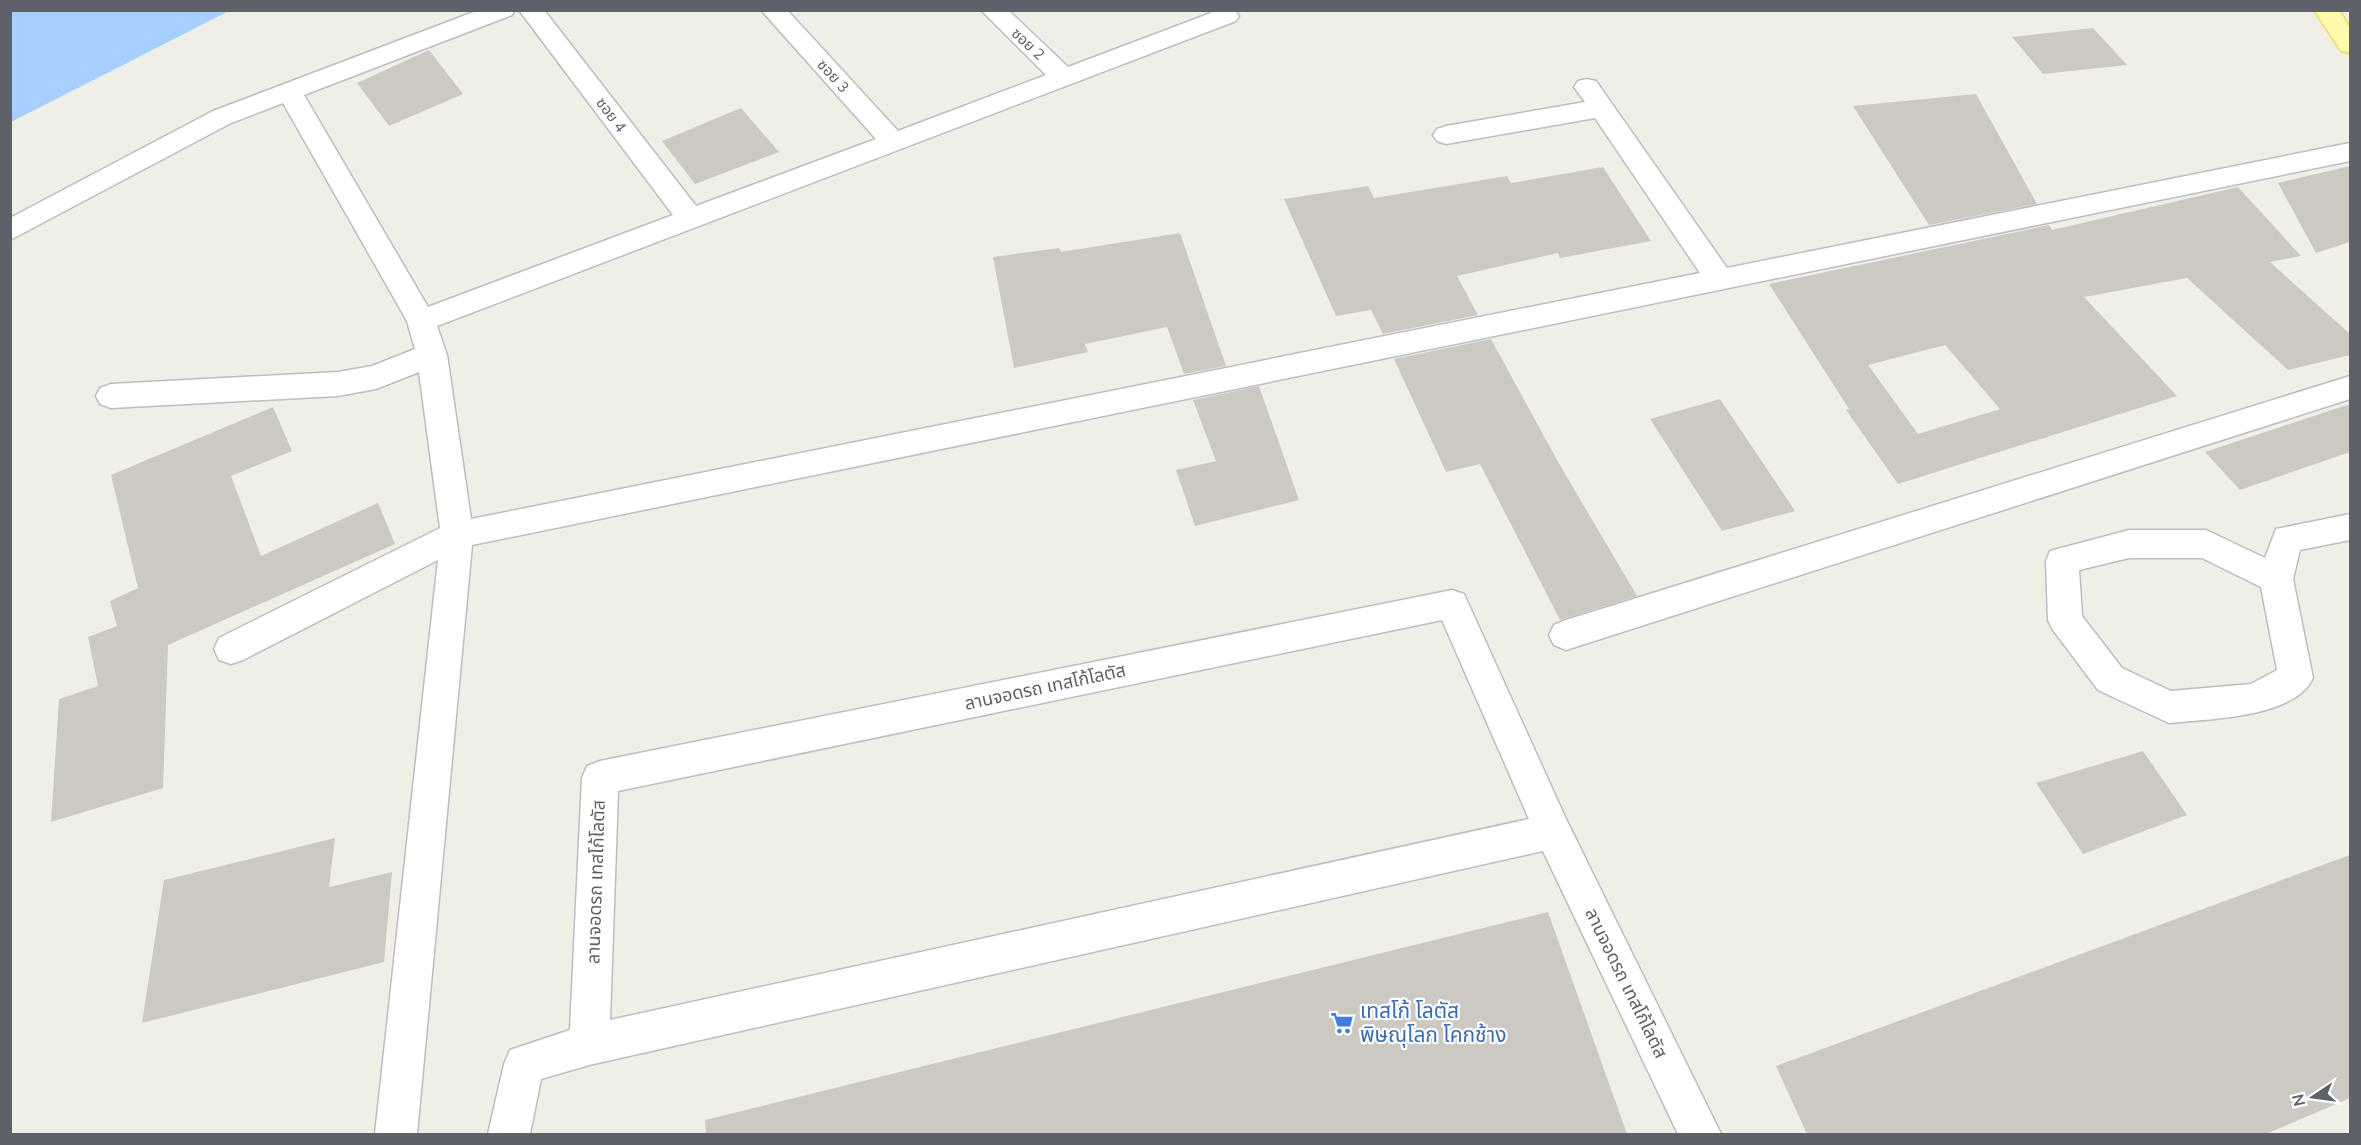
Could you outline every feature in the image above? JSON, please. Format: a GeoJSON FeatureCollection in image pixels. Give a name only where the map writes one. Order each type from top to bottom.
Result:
{"type":"FeatureCollection","features":[{"type":"Feature","properties":{"kind":"main road"},"geometry":{"type":"LineString","coordinates":[[2326,10],[2350,45]]}},
{"type":"Feature","properties":{"kind":"street"},"geometry":{"type":"LineString","coordinates":[[10,230],[222,117],[503,10]]}},
{"type":"Feature","properties":{"kind":"street","name":"ซอย 4"},"geometry":{"type":"LineString","coordinates":[[531,10],[691,219]]}},
{"type":"Feature","properties":{"kind":"street","name":"ซอย 3"},"geometry":{"type":"LineString","coordinates":[[773,10],[894,142]]}},
{"type":"Feature","properties":{"kind":"street","name":"ซอย 2"},"geometry":{"type":"LineString","coordinates":[[993,10],[1064,78]]}},
{"type":"Feature","properties":{"kind":"street"},"geometry":{"type":"LineString","coordinates":[[421,321],[1064,78],[1224,13]]}},
{"type":"Feature","properties":{"kind":"street"},"geometry":{"type":"LineString","coordinates":[[291,92],[421,321],[432,356],[457,535],[396,1134]]}},
{"type":"Feature","properties":{"kind":"street"},"geometry":{"type":"LineString","coordinates":[[1446,135],[1594,98],[1720,280]]}},
{"type":"Feature","properties":{"kind":"street"},"geometry":{"type":"LineString","coordinates":[[231,649],[457,535],[2350,152]]}},
{"type":"Feature","properties":{"kind":"street"},"geometry":{"type":"LineString","coordinates":[[111,396],[338,384],[376,377],[432,356]]}},
{"type":"Feature","properties":{"kind":"street"},"geometry":{"type":"LineString","coordinates":[[1566,635],[2350,387]]}},
{"type":"Feature","properties":{"kind":"street"},"geometry":{"type":"LineString","coordinates":[[2276,579],[2205,544],[2129,544],[2062,561],[2065,620],[2110,679],[2169,707],[2255,699],[2296,678],[2276,579],[2287,539],[2350,527]]}},
{"type":"Feature","properties":{"kind":"street","name":"ลานจอดรถ เทสโก้โลตัส"},"geometry":{"type":"LineString","coordinates":[[589,1045],[600,778],[1452,603],[1553,831],[1700,1134]]}},
{"type":"Feature","properties":{"kind":"street"},"geometry":{"type":"LineString","coordinates":[[509,1134],[524,1064],[589,1045],[1553,831]]}},
{"type":"Feature","properties":{"kind":"water"},"geometry":{"type":"Polygon","coordinates":[[[11,10],[229,10],[229,11],[11,122],[11,10]]]}},
{"type":"Feature","properties":{"kind":"building"},"geometry":{"type":"Polygon","coordinates":[[[2093,28],[2127,65],[2043,74],[2012,37],[2093,28]]]}},
{"type":"Feature","properties":{"kind":"building"},"geometry":{"type":"Polygon","coordinates":[[[429,50],[463,94],[389,126],[357,83],[429,50]]]}},
{"type":"Feature","properties":{"kind":"building"},"geometry":{"type":"Polygon","coordinates":[[[1976,94],[2037,204],[1929,225],[1853,106],[1976,94]]]}},
{"type":"Feature","properties":{"kind":"building"},"geometry":{"type":"Polygon","coordinates":[[[741,108],[779,152],[695,184],[662,141],[741,108]]]}},
{"type":"Feature","properties":{"kind":"building"},"geometry":{"type":"Polygon","coordinates":[[[2350,166],[2350,242],[2316,253],[2278,183],[2350,166]]]}},
{"type":"Feature","properties":{"kind":"building"},"geometry":{"type":"Polygon","coordinates":[[[1603,167],[1651,241],[1560,258],[1558,253],[1457,276],[1478,315],[1383,334],[1371,310],[1336,316],[1284,199],[1368,186],[1374,198],[1507,176],[1511,183],[1603,167]]]}},
{"type":"Feature","properties":{"kind":"building"},"geometry":{"type":"Polygon","coordinates":[[[2238,187],[2301,256],[2270,262],[2350,334],[2350,355],[2288,370],[2187,278],[2084,297],[2177,396],[1898,484],[1846,410],[1849,409],[1769,284],[2049,225],[2052,230],[2238,187]],[[1945,345],[1868,365],[1918,434],[2000,409],[1945,345]]]}},
{"type":"Feature","properties":{"kind":"building"},"geometry":{"type":"Polygon","coordinates":[[[1180,233],[1226,366],[1184,374],[1167,327],[1085,344],[1088,352],[1014,368],[993,257],[1059,248],[1061,252],[1180,233]]]}},
{"type":"Feature","properties":{"kind":"building"},"geometry":{"type":"Polygon","coordinates":[[[1491,339],[1557,460],[1637,596],[1560,620],[1480,464],[1446,472],[1394,359],[1491,339]]]}},
{"type":"Feature","properties":{"kind":"building"},"geometry":{"type":"Polygon","coordinates":[[[1259,386],[1299,500],[1195,526],[1176,470],[1216,461],[1193,400],[1259,386]]]}},
{"type":"Feature","properties":{"kind":"building"},"geometry":{"type":"Polygon","coordinates":[[[1720,399],[1795,511],[1722,531],[1650,419],[1720,399]]]}},
{"type":"Feature","properties":{"kind":"building"},"geometry":{"type":"Polygon","coordinates":[[[2350,404],[2350,452],[2240,490],[2205,452],[2350,404]]]}},
{"type":"Feature","properties":{"kind":"building"},"geometry":{"type":"Polygon","coordinates":[[[273,407],[292,451],[231,476],[261,556],[378,503],[395,544],[168,645],[163,788],[51,822],[59,699],[98,686],[88,637],[117,626],[110,601],[138,588],[111,475],[273,407]]]}},
{"type":"Feature","properties":{"kind":"building"},"geometry":{"type":"Polygon","coordinates":[[[2143,751],[2187,815],[2083,854],[2036,783],[2143,751]]]}},
{"type":"Feature","properties":{"kind":"building"},"geometry":{"type":"Polygon","coordinates":[[[335,838],[329,887],[392,872],[384,962],[142,1023],[164,880],[335,838]]]}},
{"type":"Feature","properties":{"kind":"building"},"geometry":{"type":"Polygon","coordinates":[[[2350,855],[2350,1098],[2266,1134],[1807,1134],[1776,1066],[2350,855]]]}},
{"type":"Feature","properties":{"kind":"building","name":"เทสโก้ โลตัส พิษณุโลก โคกช้าง"},"geometry":{"type":"Polygon","coordinates":[[[1548,912],[1627,1134],[706,1134],[705,1120],[1548,912]]]}},
{"type":"Feature","properties":{"kind":"place","name":"เทสโก้ โลตัส พิษณุโลก โคกช้าง"},"geometry":{"type":"Point","coordinates":[1342,1023]}}]}
